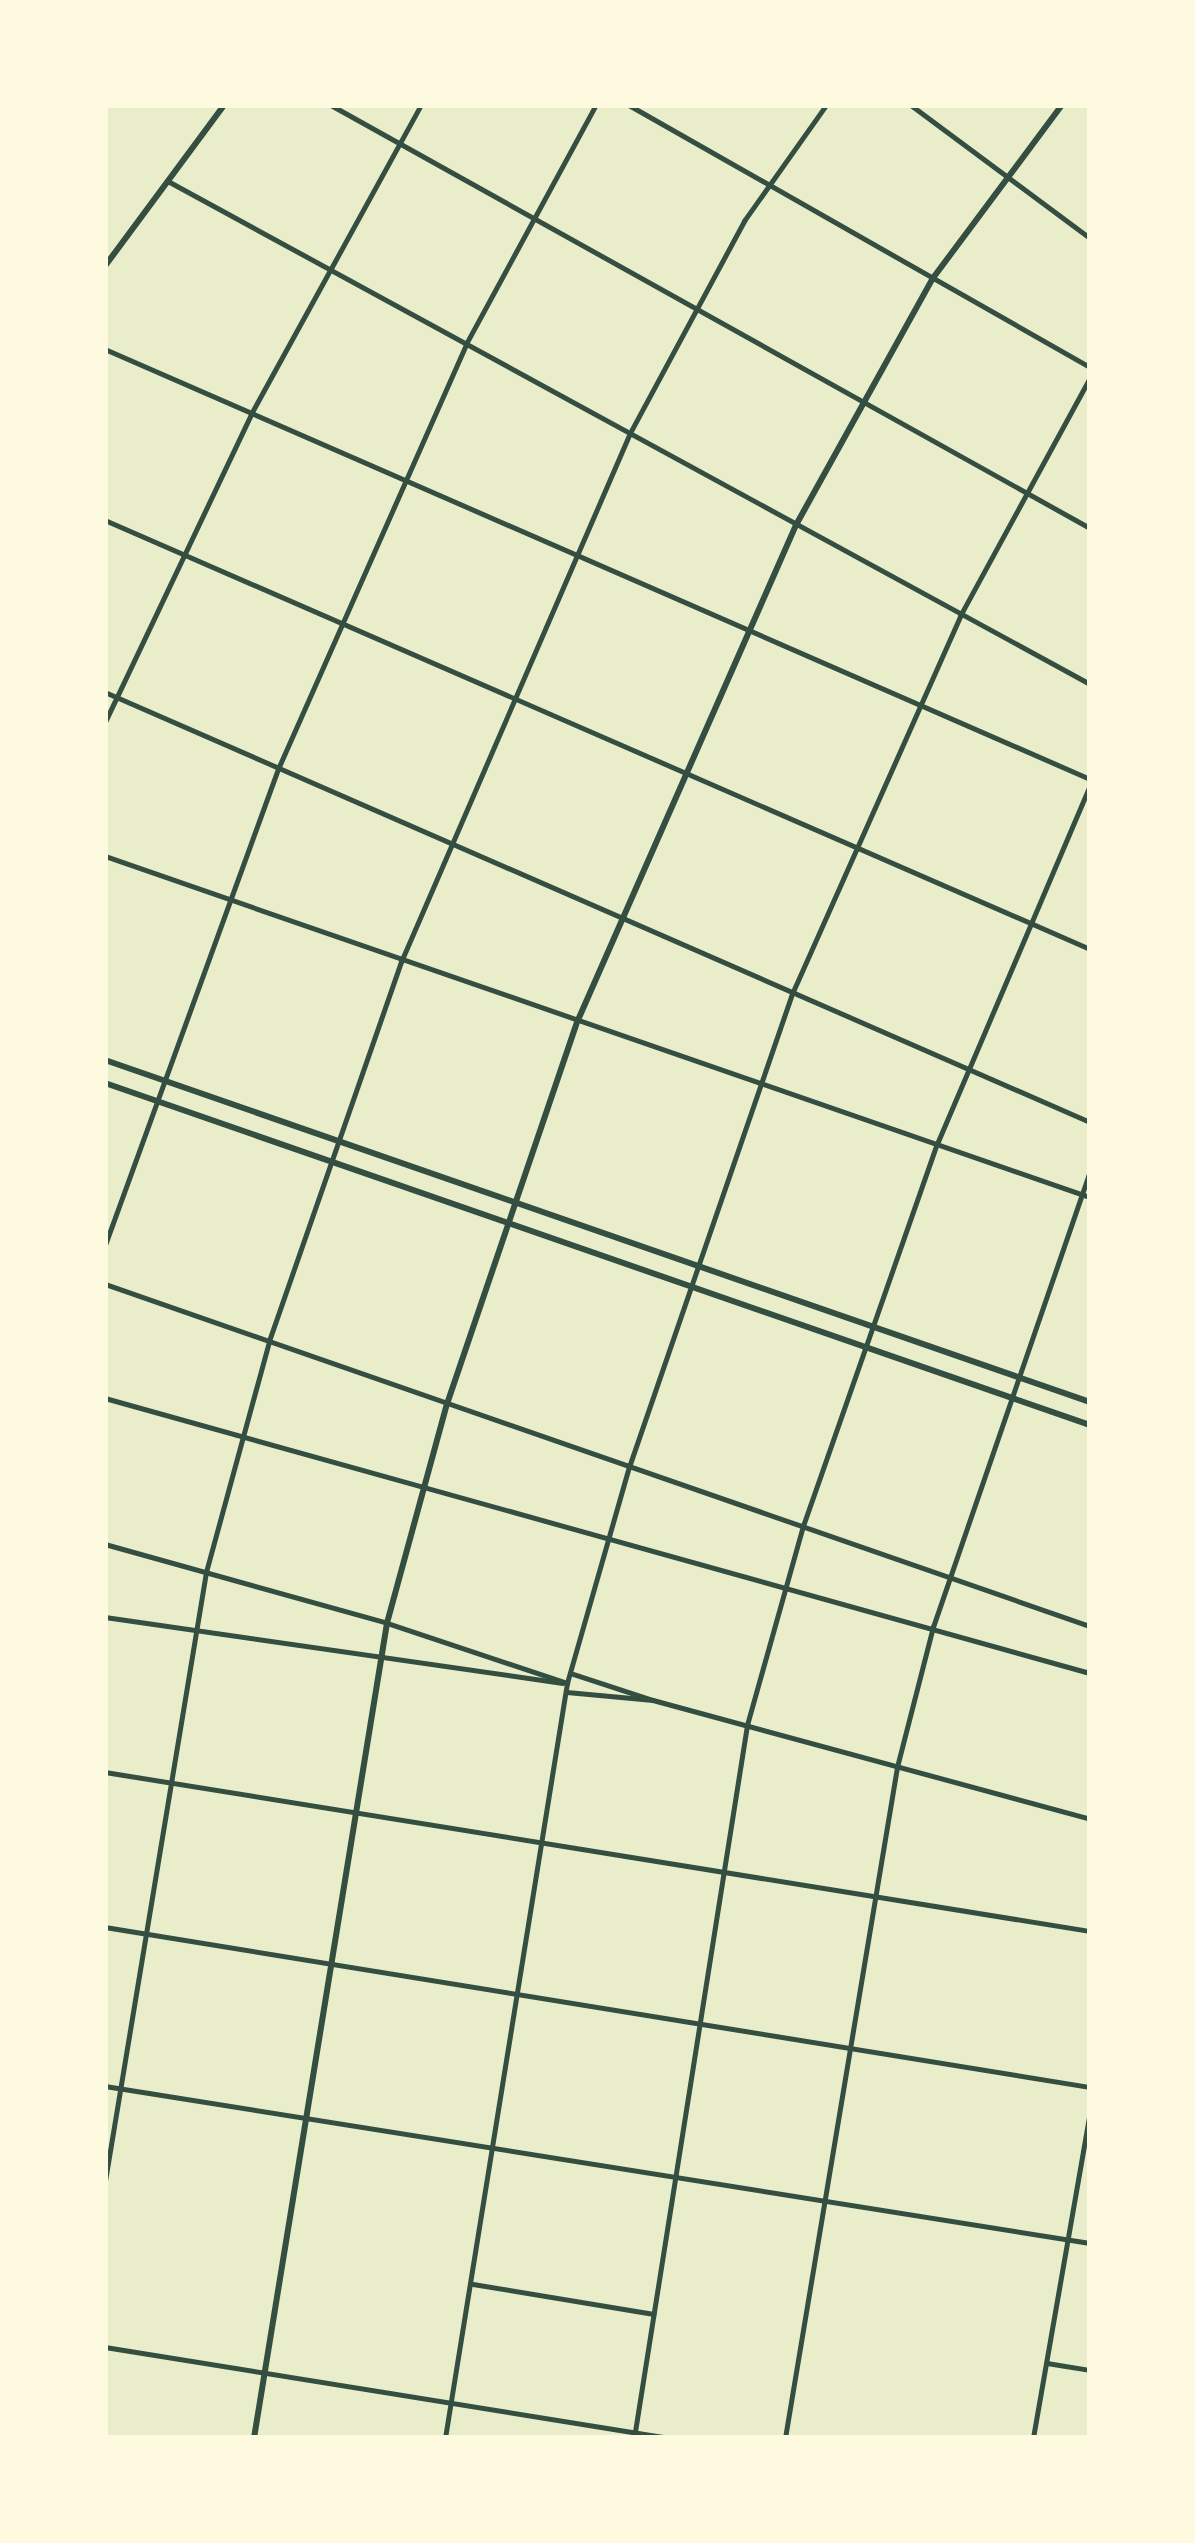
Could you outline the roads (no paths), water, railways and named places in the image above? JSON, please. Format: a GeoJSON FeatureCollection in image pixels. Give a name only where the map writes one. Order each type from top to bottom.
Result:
{"type":"FeatureCollection","features":[{"type":"Feature","properties":{"kind":"street"},"geometry":{"type":"LineString","coordinates":[[105,266],[224,105]]}},
{"type":"Feature","properties":{"kind":"street"},"geometry":{"type":"LineString","coordinates":[[332,105],[1090,528]]}},
{"type":"Feature","properties":{"kind":"street"},"geometry":{"type":"LineString","coordinates":[[105,722],[181,553],[251,414],[421,105]]}},
{"type":"Feature","properties":{"kind":"street"},"geometry":{"type":"LineString","coordinates":[[105,1245],[225,898],[278,769],[466,344],[596,105]]}},
{"type":"Feature","properties":{"kind":"street"},"geometry":{"type":"LineString","coordinates":[[629,105],[1090,367]]}},
{"type":"Feature","properties":{"kind":"street"},"geometry":{"type":"LineString","coordinates":[[105,2180],[206,1572],[269,1341],[338,1142],[401,962],[629,433],[767,182],[826,105]]}},
{"type":"Feature","properties":{"kind":"street"},"geometry":{"type":"LineString","coordinates":[[911,105],[1090,238]]}},
{"type":"Feature","properties":{"kind":"street"},"geometry":{"type":"LineString","coordinates":[[254,2438],[387,1623],[447,1405],[578,1020],[796,525],[933,278],[1062,105]]}},
{"type":"Feature","properties":{"kind":"street"},"geometry":{"type":"LineString","coordinates":[[168,181],[1090,684]]}},
{"type":"Feature","properties":{"kind":"street"},"geometry":{"type":"LineString","coordinates":[[105,349],[1090,782],[937,1144],[802,1526],[747,1725],[634,2436]]}},
{"type":"Feature","properties":{"kind":"street"},"geometry":{"type":"LineString","coordinates":[[445,2438],[566,1688],[629,1467],[792,994],[960,616],[1024,490],[1090,378]]}},
{"type":"Feature","properties":{"kind":"street"},"geometry":{"type":"LineString","coordinates":[[105,520],[1090,949]]}},
{"type":"Feature","properties":{"kind":"street"},"geometry":{"type":"LineString","coordinates":[[105,692],[1090,1122]]}},
{"type":"Feature","properties":{"kind":"street"},"geometry":{"type":"LineString","coordinates":[[105,856],[1090,1197]]}},
{"type":"Feature","properties":{"kind":"street"},"geometry":{"type":"LineString","coordinates":[[105,1060],[1090,1402]]}},
{"type":"Feature","properties":{"kind":"street"},"geometry":{"type":"LineString","coordinates":[[105,1083],[1090,1425]]}},
{"type":"Feature","properties":{"kind":"street"},"geometry":{"type":"LineString","coordinates":[[784,2438],[898,1767],[949,1576],[1090,1170]]}},
{"type":"Feature","properties":{"kind":"street"},"geometry":{"type":"LineString","coordinates":[[421,1194],[428,1173]]}},
{"type":"Feature","properties":{"kind":"street"},"geometry":{"type":"LineString","coordinates":[[105,1283],[1090,1626]]}},
{"type":"Feature","properties":{"kind":"street"},"geometry":{"type":"LineString","coordinates":[[105,1398],[1090,1673]]}},
{"type":"Feature","properties":{"kind":"street"},"geometry":{"type":"LineString","coordinates":[[105,1544],[387,1623],[566,1688]]}},
{"type":"Feature","properties":{"kind":"street"},"geometry":{"type":"LineString","coordinates":[[105,1617],[653,1700]]}},
{"type":"Feature","properties":{"kind":"street"},"geometry":{"type":"LineString","coordinates":[[570,1672],[653,1700],[1090,1819]]}},
{"type":"Feature","properties":{"kind":"street"},"geometry":{"type":"LineString","coordinates":[[105,1772],[1090,1931]]}},
{"type":"Feature","properties":{"kind":"street"},"geometry":{"type":"LineString","coordinates":[[105,1927],[1090,2087]]}},
{"type":"Feature","properties":{"kind":"street"},"geometry":{"type":"LineString","coordinates":[[105,2086],[1090,2243]]}},
{"type":"Feature","properties":{"kind":"street"},"geometry":{"type":"LineString","coordinates":[[1034,2438],[1090,2112]]}},
{"type":"Feature","properties":{"kind":"street"},"geometry":{"type":"LineString","coordinates":[[473,2284],[654,2314]]}},
{"type":"Feature","properties":{"kind":"street"},"geometry":{"type":"LineString","coordinates":[[105,2347],[634,2436],[669,2438]]}},
{"type":"Feature","properties":{"kind":"street"},"geometry":{"type":"LineString","coordinates":[[1047,2363],[1090,2370]]}}]}
